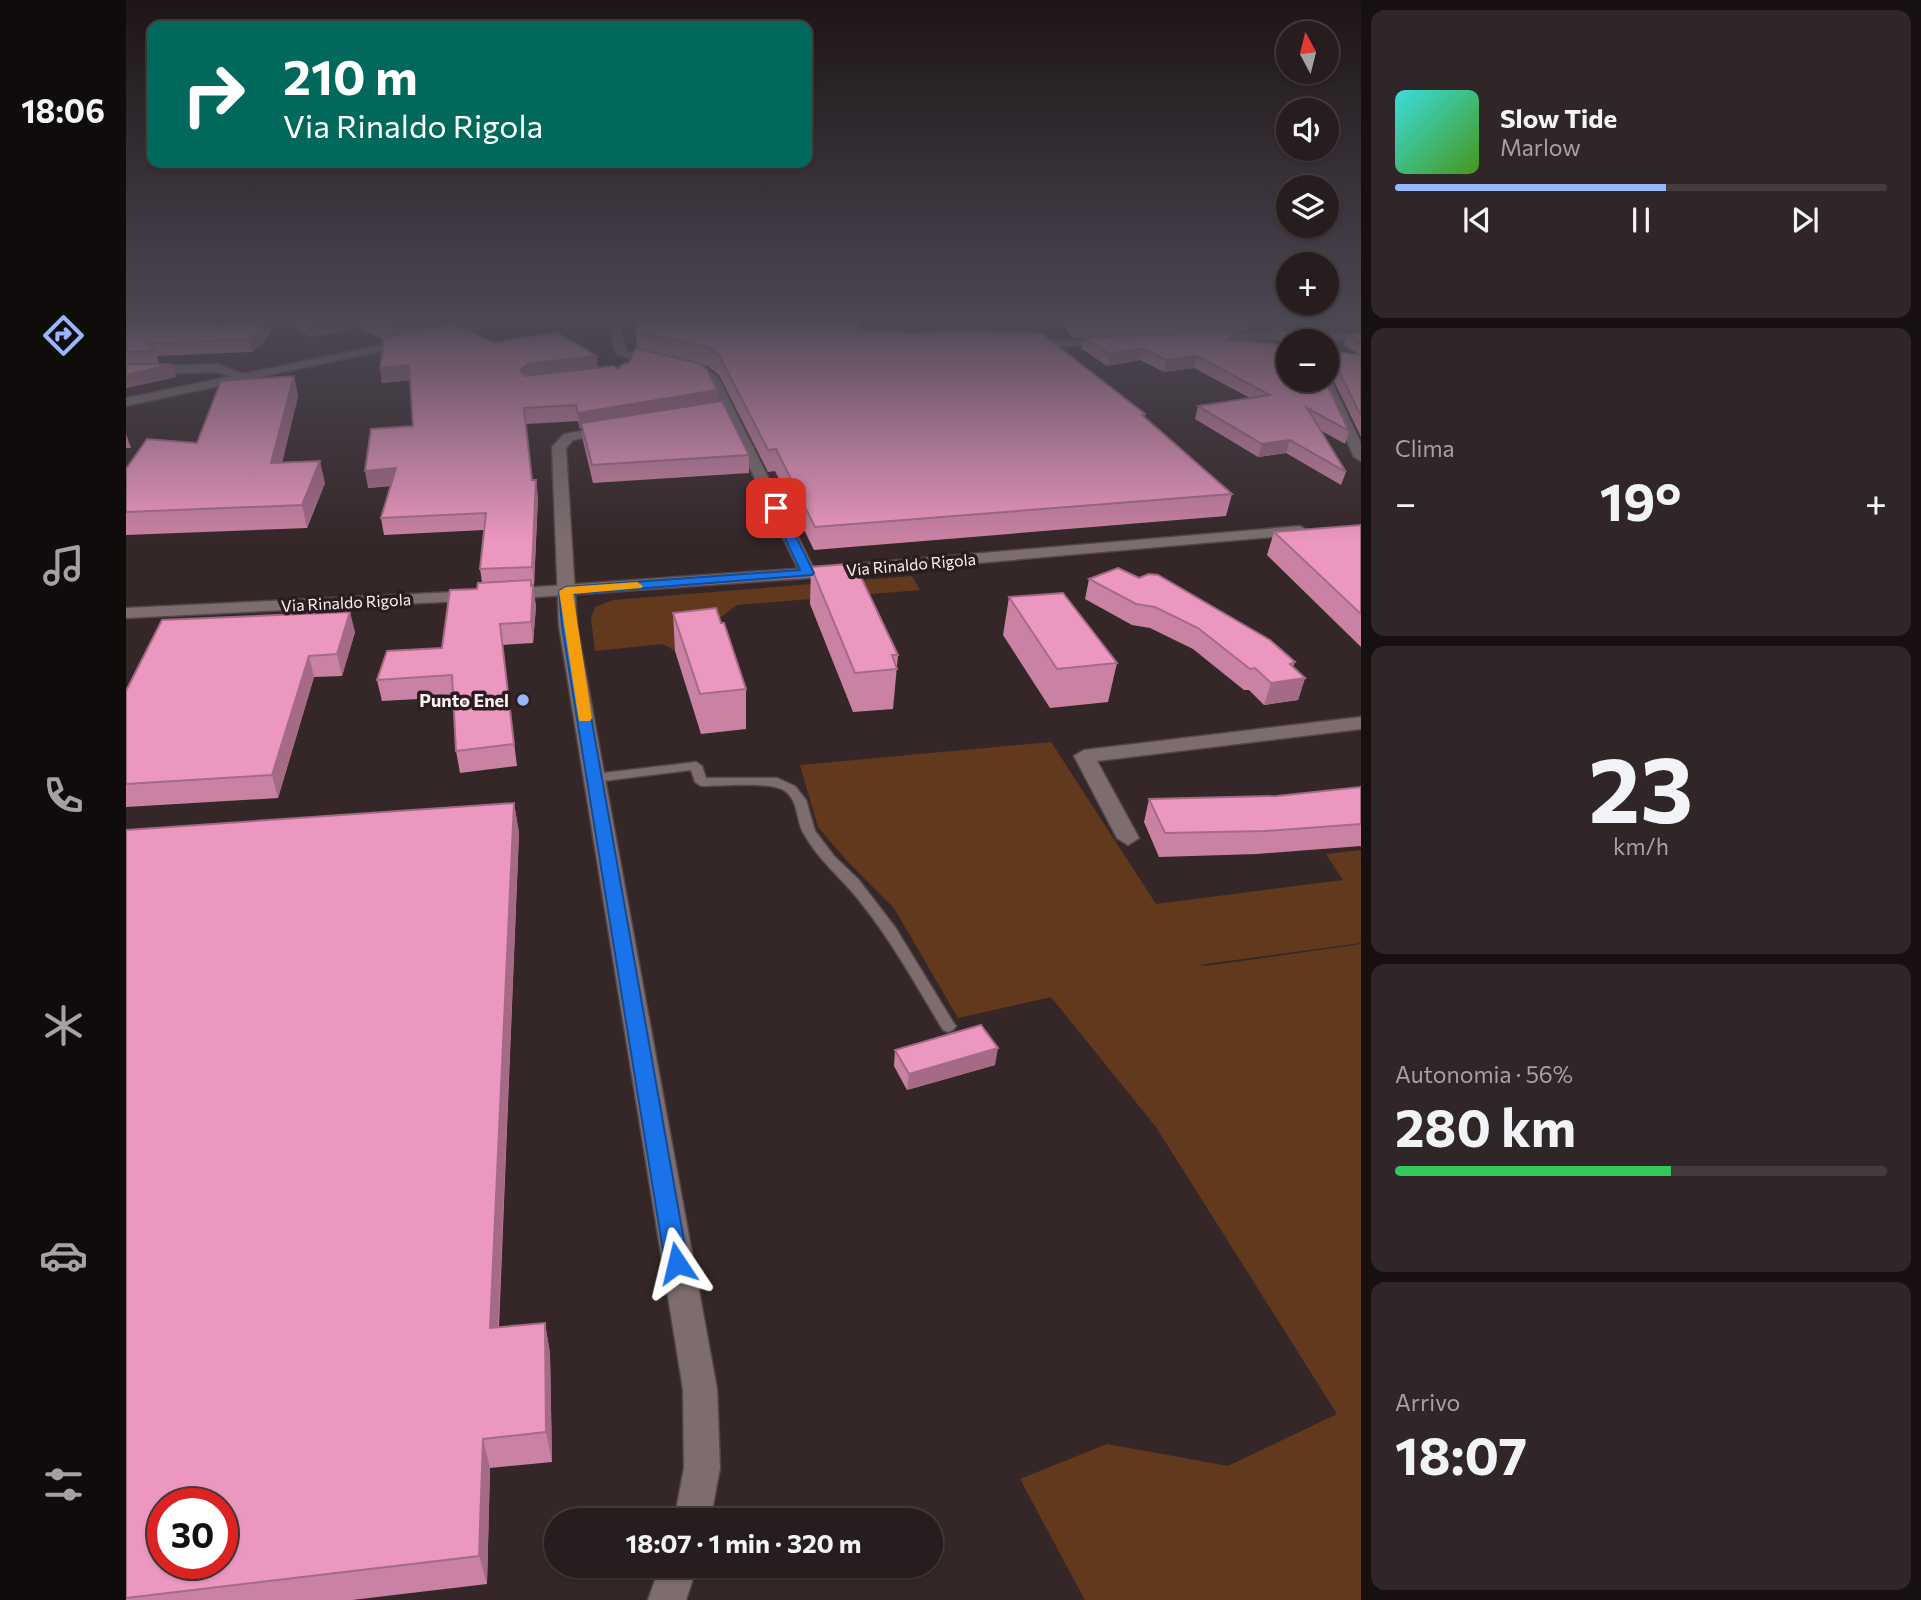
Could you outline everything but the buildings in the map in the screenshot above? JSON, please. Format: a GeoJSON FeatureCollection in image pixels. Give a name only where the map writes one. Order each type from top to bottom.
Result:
{"type":"FeatureCollection","features":[{"type":"Feature","properties":{"kind":"street"},"geometry":{"type":"LineString","coordinates":[[126,402],[168,393]]}},
{"type":"Feature","properties":{"kind":"street"},"geometry":{"type":"LineString","coordinates":[[717,393],[722,411],[808,573]]}},
{"type":"Feature","properties":{"kind":"street"},"geometry":{"type":"LineString","coordinates":[[1331,393],[1361,457]]}},
{"type":"Feature","properties":{"kind":"street"},"geometry":{"type":"LineString","coordinates":[[621,428],[569,437],[559,447],[566,591],[569,626],[700,1389],[702,1468],[694,1508]]}},
{"type":"Feature","properties":{"kind":"street","name":"Via Rinaldo Rigola"},"geometry":{"type":"LineString","coordinates":[[127,615],[566,591],[1319,529]]}},
{"type":"Feature","properties":{"kind":"street"},"geometry":{"type":"LineString","coordinates":[[1128,838],[1084,756],[1361,723]]}},
{"type":"Feature","properties":{"kind":"street"},"geometry":{"type":"LineString","coordinates":[[667,1600],[675,1578]]}},
{"type":"Feature","properties":{"kind":"lane"},"geometry":{"type":"LineString","coordinates":[[595,778],[696,766],[701,782],[777,782],[791,789],[800,800],[810,832],[829,859],[853,882],[890,930],[948,1026]]}},
{"type":"Feature","properties":{"kind":"shaded area"},"geometry":{"type":"Polygon","coordinates":[[[912,576],[920,590],[737,605],[675,651],[663,644],[595,651],[591,618],[595,607],[613,600],[912,576]]]}},
{"type":"Feature","properties":{"kind":"shaded area"},"geometry":{"type":"Polygon","coordinates":[[[1051,742],[1156,904],[1343,880],[1326,854],[1361,850],[1361,943],[1198,965],[1361,944],[1361,1600],[1085,1600],[1020,1479],[1107,1444],[1228,1466],[1337,1414],[1156,1127],[1051,997],[958,1018],[894,908],[818,827],[800,765],[1051,742]]]}},
{"type":"Feature","properties":{"kind":"slow traffic"},"geometry":{"type":"LineString","coordinates":[[584,718],[566,591],[637,586]]}},
{"type":"Feature","properties":{"kind":"place","name":"Punto Enel"},"geometry":{"type":"Point","coordinates":[523,700]}},
{"type":"Feature","properties":{"kind":"route"},"geometry":{"type":"LineString","coordinates":[[677,1263],[569,626],[566,591],[808,573],[776,508]]}}]}
